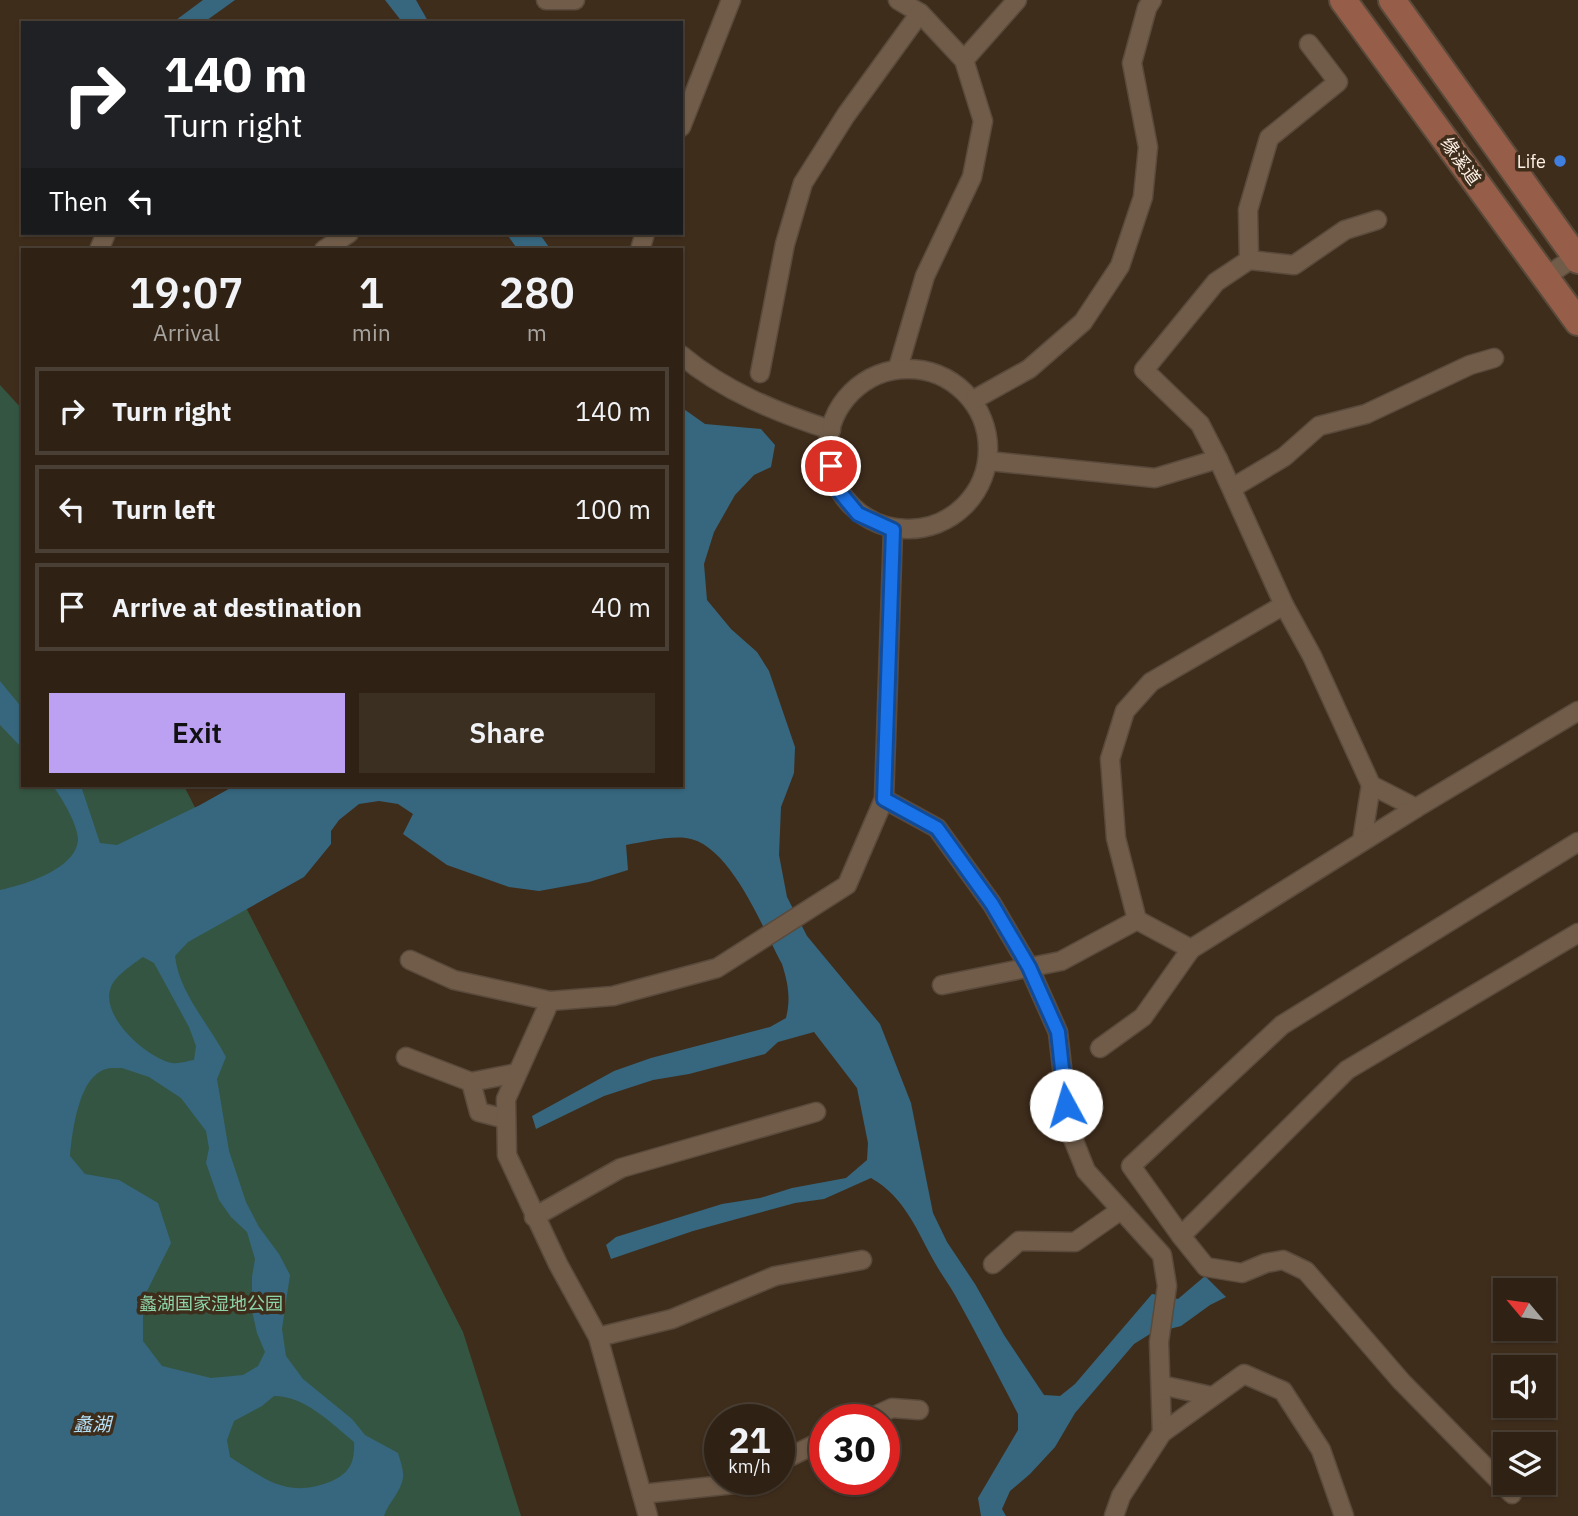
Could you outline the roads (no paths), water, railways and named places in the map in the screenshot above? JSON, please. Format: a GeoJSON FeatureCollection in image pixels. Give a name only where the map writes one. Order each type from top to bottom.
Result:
{"type":"FeatureCollection","features":[{"type":"Feature","properties":{"kind":"main road","name":"缘溪道"},"geometry":{"type":"LineString","coordinates":[[1343,0],[1578,322]]}},
{"type":"Feature","properties":{"kind":"main road"},"geometry":{"type":"LineString","coordinates":[[1392,0],[1577,257]]}},
{"type":"Feature","properties":{"kind":"street"},"geometry":{"type":"LineString","coordinates":[[546,0],[575,0]]}},
{"type":"Feature","properties":{"kind":"street"},"geometry":{"type":"LineString","coordinates":[[683,122],[731,0]]}},
{"type":"Feature","properties":{"kind":"street"},"geometry":{"type":"LineString","coordinates":[[898,0],[920,13],[964,60],[983,121],[972,177],[925,276],[898,368]]}},
{"type":"Feature","properties":{"kind":"street"},"geometry":{"type":"LineString","coordinates":[[964,60],[1017,0]]}},
{"type":"Feature","properties":{"kind":"street"},"geometry":{"type":"LineString","coordinates":[[975,399],[1029,369],[1083,321],[1120,266],[1143,197],[1148,147],[1132,63],[1147,8],[1152,0]]}},
{"type":"Feature","properties":{"kind":"street"},"geometry":{"type":"LineString","coordinates":[[760,373],[785,244],[803,183],[846,115],[920,13]]}},
{"type":"Feature","properties":{"kind":"street"},"geometry":{"type":"LineString","coordinates":[[1249,260],[1248,210],[1269,138],[1338,82],[1309,44]]}},
{"type":"Feature","properties":{"kind":"street"},"geometry":{"type":"LineString","coordinates":[[1362,841],[1371,785],[1312,656],[1284,604],[1200,424],[1144,370],[1216,282],[1249,260],[1294,265],[1345,230],[1377,220]]}},
{"type":"Feature","properties":{"kind":"street"},"geometry":{"type":"LineString","coordinates":[[327,248],[346,235]]}},
{"type":"Feature","properties":{"kind":"street"},"geometry":{"type":"LineString","coordinates":[[1545,277],[1577,257]]}},
{"type":"Feature","properties":{"kind":"street"},"geometry":{"type":"LineString","coordinates":[[683,357],[702,373],[781,414],[831,430]]}},
{"type":"Feature","properties":{"kind":"street"},"geometry":{"type":"LineString","coordinates":[[1232,488],[1284,457],[1319,426],[1366,414],[1470,365],[1494,358]]}},
{"type":"Feature","properties":{"kind":"street"},"geometry":{"type":"LineString","coordinates":[[898,368],[936,372],[975,399],[986,424],[989,461],[978,492],[956,516],[926,529],[893,530],[858,514],[834,485],[827,447],[831,430],[837,411],[862,382],[898,368]]}},
{"type":"Feature","properties":{"kind":"street"},"geometry":{"type":"LineString","coordinates":[[989,461],[1155,478],[1218,459]]}},
{"type":"Feature","properties":{"kind":"street"},"geometry":{"type":"LineString","coordinates":[[410,960],[454,980],[550,1001],[613,996],[718,968],[847,885],[884,799],[893,530]]}},
{"type":"Feature","properties":{"kind":"street"},"geometry":{"type":"LineString","coordinates":[[1191,949],[1137,920],[1116,838],[1110,759],[1125,711],[1151,682],[1284,604]]}},
{"type":"Feature","properties":{"kind":"street"},"geometry":{"type":"LineString","coordinates":[[1100,1048],[1143,1017],[1191,949],[1362,841],[1578,711]]}},
{"type":"Feature","properties":{"kind":"street"},"geometry":{"type":"LineString","coordinates":[[1371,785],[1416,808]]}},
{"type":"Feature","properties":{"kind":"street"},"geometry":{"type":"LineString","coordinates":[[884,799],[937,828],[992,904],[1029,967],[1058,1032],[1069,1129],[1086,1171],[1162,1255],[1167,1286],[1159,1342],[1162,1433]]}},
{"type":"Feature","properties":{"kind":"street"},"geometry":{"type":"LineString","coordinates":[[1493,1475],[1401,1381],[1306,1271],[1283,1260],[1266,1263],[1242,1273],[1206,1267],[1131,1166],[1283,1025],[1578,842]]}},
{"type":"Feature","properties":{"kind":"street"},"geometry":{"type":"LineString","coordinates":[[942,985],[1061,961],[1137,920]]}},
{"type":"Feature","properties":{"kind":"street"},"geometry":{"type":"LineString","coordinates":[[1181,1236],[1347,1070],[1578,933]]}},
{"type":"Feature","properties":{"kind":"street"},"geometry":{"type":"LineString","coordinates":[[550,1001],[506,1099],[507,1155],[534,1217],[598,1337],[648,1516]]}},
{"type":"Feature","properties":{"kind":"street"},"geometry":{"type":"LineString","coordinates":[[406,1057],[471,1082],[517,1073]]}},
{"type":"Feature","properties":{"kind":"street"},"geometry":{"type":"LineString","coordinates":[[471,1082],[479,1112],[506,1119]]}},
{"type":"Feature","properties":{"kind":"street"},"geometry":{"type":"LineString","coordinates":[[534,1217],[621,1168],[816,1112]]}},
{"type":"Feature","properties":{"kind":"street"},"geometry":{"type":"LineString","coordinates":[[993,1264],[1019,1241],[1075,1242],[1121,1210]]}},
{"type":"Feature","properties":{"kind":"street"},"geometry":{"type":"LineString","coordinates":[[598,1337],[672,1319],[775,1276],[862,1260]]}},
{"type":"Feature","properties":{"kind":"street"},"geometry":{"type":"LineString","coordinates":[[1114,1516],[1121,1496],[1162,1433],[1244,1374],[1283,1391],[1321,1450],[1344,1516]]}},
{"type":"Feature","properties":{"kind":"street"},"geometry":{"type":"LineString","coordinates":[[1161,1385],[1211,1396]]}},
{"type":"Feature","properties":{"kind":"street"},"geometry":{"type":"LineString","coordinates":[[900,1409],[919,1410]]}},
{"type":"Feature","properties":{"kind":"street"},"geometry":{"type":"LineString","coordinates":[[642,1494],[704,1487]]}},
{"type":"Feature","properties":{"kind":"water"},"geometry":{"type":"Polygon","coordinates":[[[203,0],[235,0],[206,21],[175,21],[203,0]]]}},
{"type":"Feature","properties":{"kind":"water"},"geometry":{"type":"Polygon","coordinates":[[[385,0],[416,0],[428,21],[401,21],[385,0]]]}},
{"type":"Feature","properties":{"kind":"water"},"geometry":{"type":"Polygon","coordinates":[[[507,235],[540,235],[550,248],[517,248],[507,235]]]}},
{"type":"Feature","properties":{"kind":"water","name":"蠡湖"},"geometry":{"type":"Polygon","coordinates":[[[683,408],[705,424],[761,429],[775,445],[771,467],[754,475],[735,495],[714,532],[704,564],[707,600],[731,629],[757,652],[769,671],[795,747],[794,773],[781,807],[779,855],[787,897],[807,936],[880,1024],[911,1103],[933,1213],[947,1242],[1044,1395],[1060,1396],[1075,1384],[1152,1294],[1178,1299],[1205,1276],[1226,1297],[1181,1326],[1150,1334],[1134,1344],[1075,1413],[1055,1447],[1010,1491],[1002,1509],[1006,1516],[981,1516],[978,1498],[1018,1430],[1018,1414],[916,1227],[893,1195],[883,1186],[871,1178],[824,1199],[795,1203],[693,1231],[611,1259],[606,1245],[616,1237],[722,1204],[846,1178],[867,1160],[868,1143],[857,1088],[814,1032],[778,1042],[765,1054],[689,1074],[653,1080],[604,1096],[536,1129],[532,1116],[614,1071],[651,1058],[770,1027],[786,1018],[788,991],[782,964],[755,910],[731,871],[702,843],[686,838],[671,838],[626,845],[628,870],[589,882],[539,891],[509,887],[447,865],[403,834],[413,814],[398,804],[379,801],[359,804],[339,820],[331,831],[331,844],[304,877],[188,942],[175,956],[188,996],[226,1057],[217,1079],[229,1151],[246,1202],[290,1275],[282,1329],[286,1356],[303,1379],[352,1419],[365,1435],[398,1453],[403,1475],[400,1488],[384,1516],[0,1516],[0,890],[47,874],[59,867],[75,850],[78,840],[75,827],[54,787],[81,787],[100,843],[117,845],[232,787],[683,787],[683,408]],[[143,957],[116,979],[109,998],[112,1010],[128,1034],[150,1053],[172,1063],[194,1060],[196,1046],[189,1027],[154,963],[143,957]],[[122,1068],[101,1071],[87,1086],[78,1109],[70,1156],[85,1174],[119,1180],[158,1203],[171,1243],[143,1299],[143,1341],[162,1366],[211,1378],[243,1375],[258,1366],[265,1352],[252,1311],[255,1259],[247,1232],[231,1217],[219,1200],[206,1163],[209,1148],[206,1131],[181,1098],[149,1077],[122,1068]],[[274,1396],[262,1406],[234,1421],[227,1440],[230,1457],[267,1479],[290,1487],[316,1486],[343,1474],[352,1461],[354,1442],[307,1406],[285,1397],[274,1396]]]}},
{"type":"Feature","properties":{"kind":"water"},"geometry":{"type":"Polygon","coordinates":[[[0,681],[21,707],[21,747],[0,725],[0,681]]]}},
{"type":"Feature","properties":{"kind":"place","name":"Life"},"geometry":{"type":"Point","coordinates":[1560,161]}},
{"type":"Feature","properties":{"kind":"park label","name":"蠡湖国家湿地公园"},"geometry":{"type":"Point","coordinates":[211,1303]}}]}
